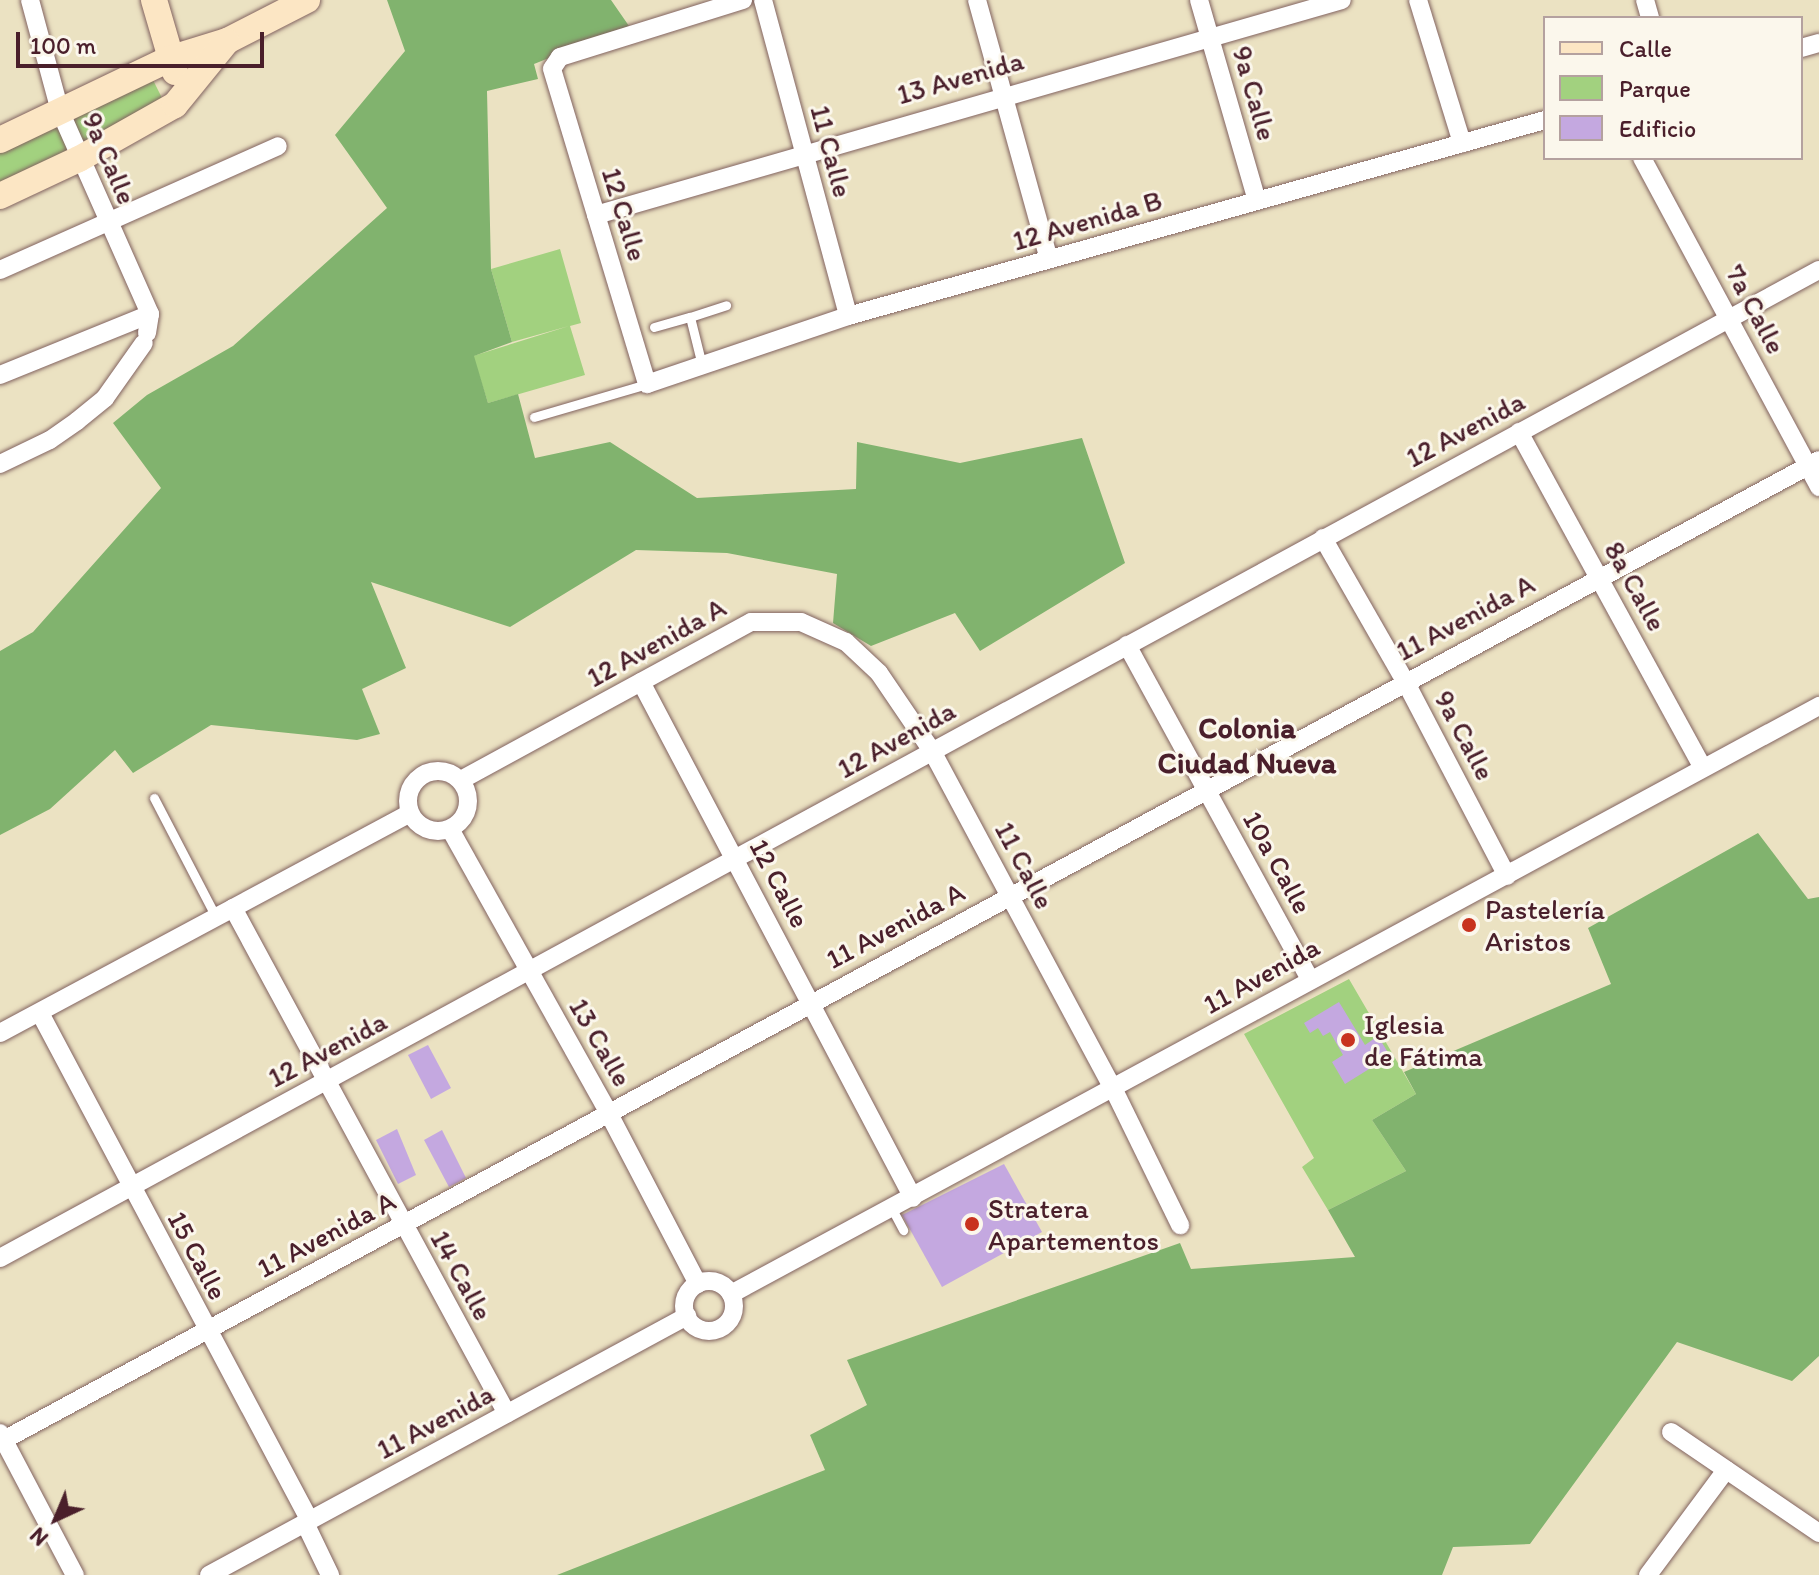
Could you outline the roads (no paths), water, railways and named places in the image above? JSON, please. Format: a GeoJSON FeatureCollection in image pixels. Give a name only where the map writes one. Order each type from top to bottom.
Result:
{"type":"FeatureCollection","features":[{"type":"Feature","properties":{"kind":"street","name":"9a Calle"},"geometry":{"type":"LineString","coordinates":[[30,0],[60,111],[107,223],[150,314]]}},
{"type":"Feature","properties":{"kind":"street"},"geometry":{"type":"LineString","coordinates":[[154,0],[169,59],[185,93]]}},
{"type":"Feature","properties":{"kind":"street"},"geometry":{"type":"LineString","coordinates":[[0,140],[169,59],[227,41],[307,0]]}},
{"type":"Feature","properties":{"kind":"street"},"geometry":{"type":"LineString","coordinates":[[685,9],[743,0]]}},
{"type":"Feature","properties":{"kind":"street","name":"11 Calle"},"geometry":{"type":"LineString","coordinates":[[763,0],[848,316]]}},
{"type":"Feature","properties":{"kind":"street"},"geometry":{"type":"LineString","coordinates":[[977,0],[1049,259]]}},
{"type":"Feature","properties":{"kind":"street","name":"9a Calle"},"geometry":{"type":"LineString","coordinates":[[1199,0],[1257,201]]}},
{"type":"Feature","properties":{"kind":"street","name":"13 Avenida"},"geometry":{"type":"LineString","coordinates":[[596,215],[1342,0]]}},
{"type":"Feature","properties":{"kind":"street"},"geometry":{"type":"LineString","coordinates":[[1418,0],[1462,143]]}},
{"type":"Feature","properties":{"kind":"street","name":"12 Calle"},"geometry":{"type":"LineString","coordinates":[[647,384],[552,69],[554,61],[685,9]]}},
{"type":"Feature","properties":{"kind":"street"},"geometry":{"type":"LineString","coordinates":[[0,196],[79,159],[175,105],[227,41]]}},
{"type":"Feature","properties":{"kind":"street","name":"12 Avenida B"},"geometry":{"type":"LineString","coordinates":[[647,384],[848,316],[1543,121]]}},
{"type":"Feature","properties":{"kind":"street"},"geometry":{"type":"LineString","coordinates":[[0,270],[278,146]]}},
{"type":"Feature","properties":{"kind":"street","name":"7a Calle"},"geometry":{"type":"LineString","coordinates":[[1643,160],[1813,464],[1819,487]]}},
{"type":"Feature","properties":{"kind":"street","name":"12 Avenida"},"geometry":{"type":"LineString","coordinates":[[0,1258],[1819,270]]}},
{"type":"Feature","properties":{"kind":"street"},"geometry":{"type":"LineString","coordinates":[[0,464],[50,440],[105,398],[146,338],[150,314]]}},
{"type":"Feature","properties":{"kind":"street"},"geometry":{"type":"LineString","coordinates":[[0,375],[150,314]]}},
{"type":"Feature","properties":{"kind":"street","name":"8a Calle"},"geometry":{"type":"LineString","coordinates":[[1519,432],[1703,768]]}},
{"type":"Feature","properties":{"kind":"street","name":"11 Avenida A"},"geometry":{"type":"LineString","coordinates":[[1,1439],[1813,464]]}},
{"type":"Feature","properties":{"kind":"street","name":"9a Calle"},"geometry":{"type":"LineString","coordinates":[[1323,538],[1405,681],[1507,876]]}},
{"type":"Feature","properties":{"kind":"street","name":"12 Avenida A"},"geometry":{"type":"LineString","coordinates":[[461,780],[751,622],[773,619],[801,622],[846,642],[879,673]]}},
{"type":"Feature","properties":{"kind":"street","name":"10a Calle"},"geometry":{"type":"LineString","coordinates":[[1127,645],[1310,979]]}},
{"type":"Feature","properties":{"kind":"street","name":"11 Calle"},"geometry":{"type":"LineString","coordinates":[[879,673],[932,751],[1113,1088],[1180,1225]]}},
{"type":"Feature","properties":{"kind":"street","name":"12 Calle"},"geometry":{"type":"LineString","coordinates":[[641,682],[913,1198]]}},
{"type":"Feature","properties":{"kind":"street","name":"11 Avenida"},"geometry":{"type":"LineString","coordinates":[[731,1294],[1819,706]]}},
{"type":"Feature","properties":{"kind":"street"},"geometry":{"type":"LineString","coordinates":[[444,771],[461,780],[466,788],[468,807],[465,816],[450,829],[425,829],[410,813],[407,804],[411,785],[425,772],[444,771]]}},
{"type":"Feature","properties":{"kind":"street"},"geometry":{"type":"LineString","coordinates":[[0,1033],[410,813]]}},
{"type":"Feature","properties":{"kind":"street","name":"13 Calle"},"geometry":{"type":"LineString","coordinates":[[450,829],[608,1112],[698,1284]]}},
{"type":"Feature","properties":{"kind":"street","name":"14 Calle"},"geometry":{"type":"LineString","coordinates":[[233,908],[507,1414]]}},
{"type":"Feature","properties":{"kind":"street","name":"15 Calle"},"geometry":{"type":"LineString","coordinates":[[40,1013],[307,1522],[330,1575]]}},
{"type":"Feature","properties":{"kind":"street"},"geometry":{"type":"LineString","coordinates":[[698,1284],[720,1284],[731,1294],[734,1309],[720,1328],[705,1330],[687,1316],[685,1302],[698,1284]]}},
{"type":"Feature","properties":{"kind":"street","name":"11 Avenida"},"geometry":{"type":"LineString","coordinates":[[209,1575],[687,1316]]}},
{"type":"Feature","properties":{"kind":"street"},"geometry":{"type":"LineString","coordinates":[[1671,1432],[1819,1533]]}},
{"type":"Feature","properties":{"kind":"street"},"geometry":{"type":"LineString","coordinates":[[1,1439],[75,1575]]}},
{"type":"Feature","properties":{"kind":"street"},"geometry":{"type":"LineString","coordinates":[[1648,1575],[1726,1470]]}},
{"type":"Feature","properties":{"kind":"lane"},"geometry":{"type":"LineString","coordinates":[[654,327],[726,305]]}},
{"type":"Feature","properties":{"kind":"lane"},"geometry":{"type":"LineString","coordinates":[[690,317],[702,365]]}},
{"type":"Feature","properties":{"kind":"lane"},"geometry":{"type":"LineString","coordinates":[[534,417],[647,384]]}},
{"type":"Feature","properties":{"kind":"lane"},"geometry":{"type":"LineString","coordinates":[[154,798],[216,917]]}},
{"type":"Feature","properties":{"kind":"lane"},"geometry":{"type":"LineString","coordinates":[[892,1209],[903,1230]]}},
{"type":"Feature","properties":{"kind":"place","name":"Pastelería Aristos"},"geometry":{"type":"Point","coordinates":[1469,925]}},
{"type":"Feature","properties":{"kind":"place","name":"Iglesia de Fátima"},"geometry":{"type":"Point","coordinates":[1348,1040]}},
{"type":"Feature","properties":{"kind":"place","name":"Stratera Apartementos"},"geometry":{"type":"Point","coordinates":[972,1224]}},
{"type":"Feature","properties":{"kind":"district","name":"Colonia Ciudad Nueva"},"geometry":{"type":"Point","coordinates":[1247,745]}}]}
